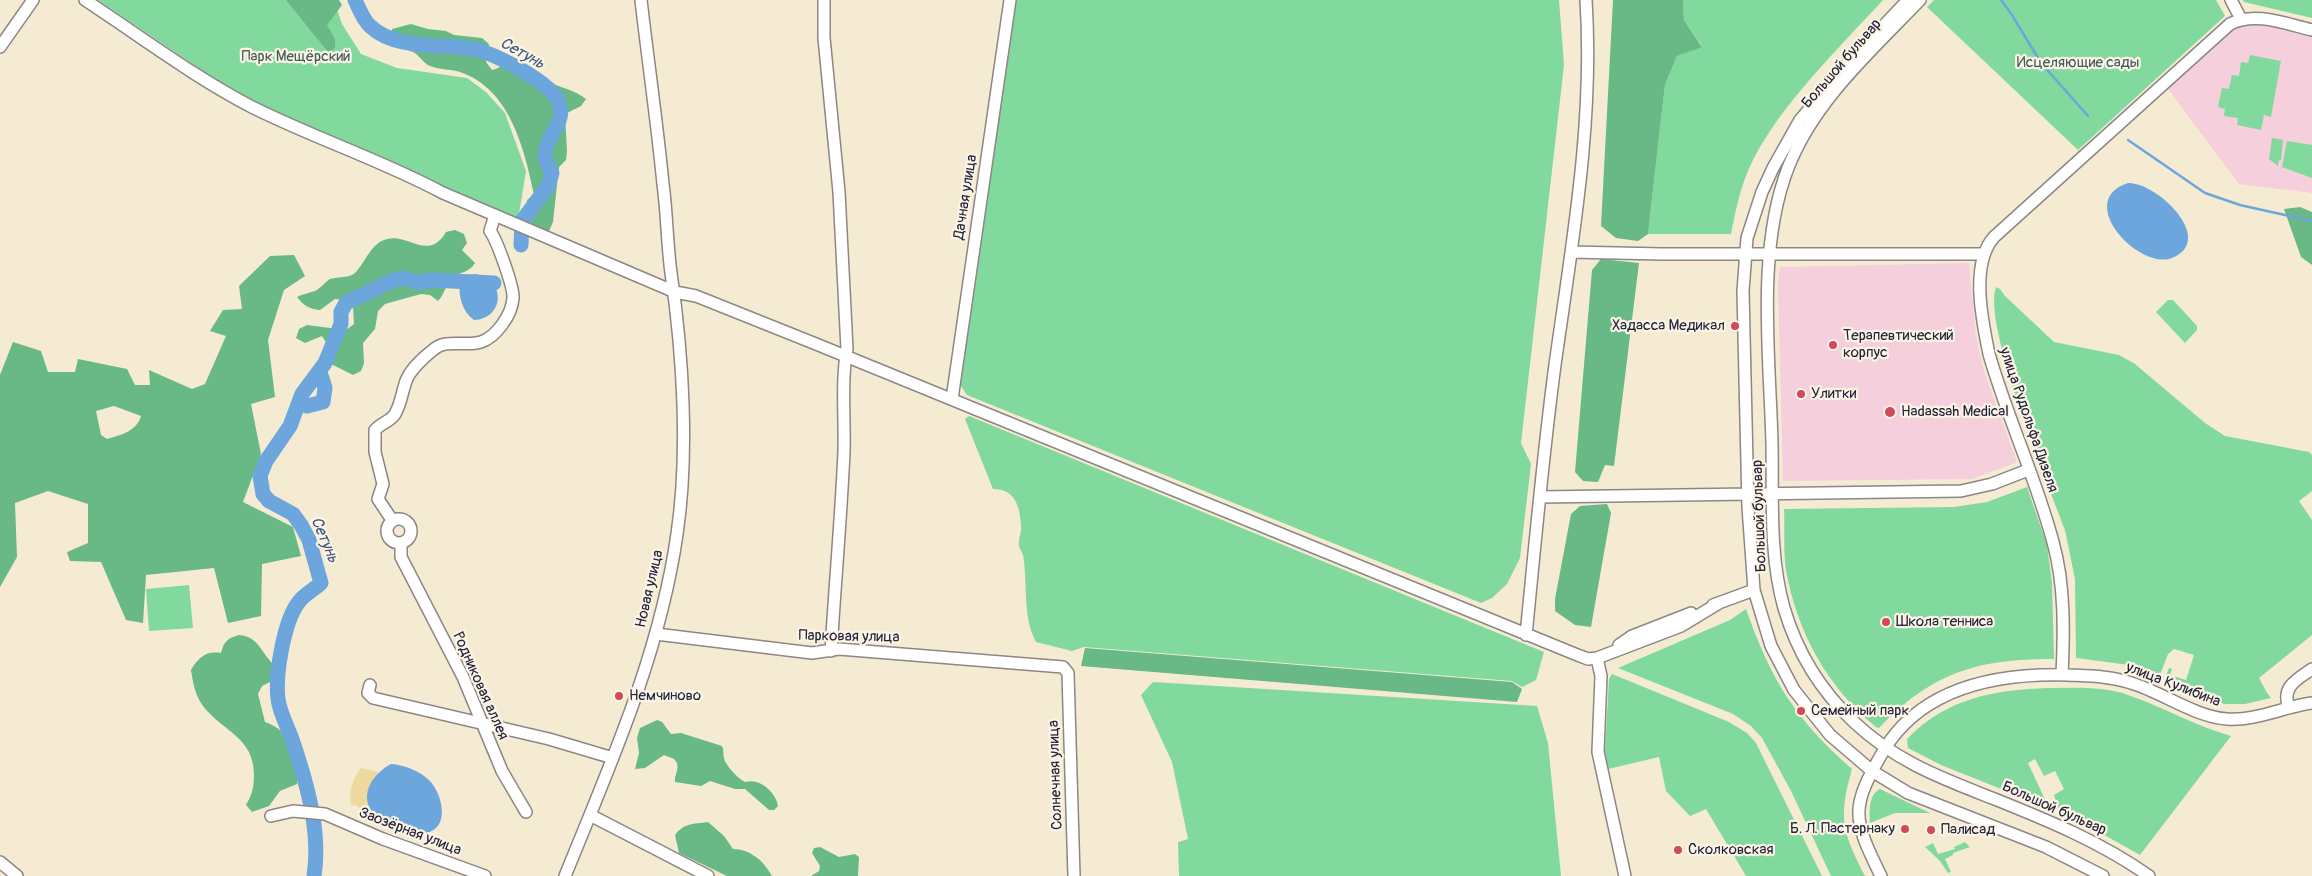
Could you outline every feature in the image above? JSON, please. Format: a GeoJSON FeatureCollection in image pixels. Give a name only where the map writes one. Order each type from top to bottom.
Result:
{"type":"FeatureCollection","features":[{"type":"Feature","properties":{"kind":"street"},"geometry":{"type":"LineString","coordinates":[[0,47],[33,0]]}},
{"type":"Feature","properties":{"kind":"street"},"geometry":{"type":"LineString","coordinates":[[85,0],[231,95],[320,139],[418,179],[494,215],[675,292],[696,296],[1588,659],[1602,656],[1681,626],[1719,603],[1754,590]]}},
{"type":"Feature","properties":{"kind":"street","name":"Новая улица"},"geometry":{"type":"LineString","coordinates":[[565,876],[613,758],[656,634],[672,562],[680,504],[682,393],[675,292],[641,0]]}},
{"type":"Feature","properties":{"kind":"street"},"geometry":{"type":"LineString","coordinates":[[824,0],[824,38],[839,192],[845,357],[842,481],[831,651]]}},
{"type":"Feature","properties":{"kind":"street","name":"Дачная улица"},"geometry":{"type":"LineString","coordinates":[[952,399],[1010,0]]}},
{"type":"Feature","properties":{"kind":"street"},"geometry":{"type":"LineString","coordinates":[[1526,635],[1555,367],[1584,161],[1587,117],[1586,0]]}},
{"type":"Feature","properties":{"kind":"street","name":"Большой бульвар"},"geometry":{"type":"LineString","coordinates":[[1908,0],[1839,74],[1800,120],[1773,168],[1752,220],[1745,253],[1743,292],[1747,495],[1754,590],[1771,646],[1794,690],[1830,735],[1872,771],[1908,793],[2046,847],[2103,876]]}},
{"type":"Feature","properties":{"kind":"street","name":"Большой бульвар"},"geometry":{"type":"LineString","coordinates":[[1920,0],[1858,64],[1828,98],[1811,122],[1787,171],[1773,221],[1768,299],[1774,558],[1778,585],[1787,616],[1810,669],[1834,701],[1852,720],[1886,748],[1920,769],[2091,840],[2149,876]]}},
{"type":"Feature","properties":{"kind":"street"},"geometry":{"type":"LineString","coordinates":[[2231,0],[2241,19],[2269,20],[2312,30]]}},
{"type":"Feature","properties":{"kind":"street","name":"улица Рудольфа Дизеля"},"geometry":{"type":"LineString","coordinates":[[2062,675],[2062,601],[2057,559],[2047,523],[1989,354],[1984,326],[1980,281],[1983,254],[1994,237],[2220,31],[2241,19]]}},
{"type":"Feature","properties":{"kind":"street"},"geometry":{"type":"LineString","coordinates":[[392,520],[378,499],[383,484],[375,452],[375,430],[392,418],[396,412],[407,378],[435,348],[444,344],[471,345],[483,342],[496,331],[509,313],[513,299],[512,288],[496,238],[490,231],[494,215]]}},
{"type":"Feature","properties":{"kind":"street"},"geometry":{"type":"LineString","coordinates":[[1571,252],[1983,254]]}},
{"type":"Feature","properties":{"kind":"street"},"geometry":{"type":"LineString","coordinates":[[1540,497],[1961,491],[1992,484],[2028,470]]}},
{"type":"Feature","properties":{"kind":"street"},"geometry":{"type":"LineString","coordinates":[[402,519],[410,524],[411,534],[409,538],[401,543],[396,543],[388,538],[386,528],[392,520],[402,519]]}},
{"type":"Feature","properties":{"kind":"street","name":"Родниковая аллея"},"geometry":{"type":"LineString","coordinates":[[401,543],[401,557],[463,677],[502,771],[526,812]]}},
{"type":"Feature","properties":{"kind":"street","name":"Парковая улица"},"geometry":{"type":"LineString","coordinates":[[656,634],[812,654],[831,651],[927,655],[1063,667],[1068,673]]}},
{"type":"Feature","properties":{"kind":"street"},"geometry":{"type":"LineString","coordinates":[[1602,656],[1598,752],[1625,876]]}},
{"type":"Feature","properties":{"kind":"street"},"geometry":{"type":"LineString","coordinates":[[2289,708],[2285,697],[2287,691],[2300,677],[2312,669]]}},
{"type":"Feature","properties":{"kind":"street","name":"Солнечная улица"},"geometry":{"type":"LineString","coordinates":[[1068,673],[1074,876]]}},
{"type":"Feature","properties":{"kind":"street","name":"улица Кулибина"},"geometry":{"type":"LineString","coordinates":[[1881,876],[1864,840],[1858,822],[1858,808],[1865,784],[1886,748],[1906,722],[1922,709],[1955,690],[1998,678],[2062,675],[2097,676],[2130,682],[2220,719],[2255,717],[2312,703]]}},
{"type":"Feature","properties":{"kind":"street"},"geometry":{"type":"LineString","coordinates":[[370,684],[368,693],[373,698],[481,722],[613,758]]}},
{"type":"Feature","properties":{"kind":"street","name":"Заозёрная улица"},"geometry":{"type":"LineString","coordinates":[[271,816],[294,811],[325,814],[383,839],[484,876]]}},
{"type":"Feature","properties":{"kind":"street"},"geometry":{"type":"LineString","coordinates":[[590,815],[708,876]]}},
{"type":"Feature","properties":{"kind":"street"},"geometry":{"type":"LineString","coordinates":[[0,862],[17,876]]}},
{"type":"Feature","properties":{"kind":"shaded area"},"geometry":{"type":"Polygon","coordinates":[[[2250,21],[2312,33],[2312,193],[2239,184],[2165,85],[2226,30],[2250,21]]]}},
{"type":"Feature","properties":{"kind":"shaded area","name":"Hadassah Medical"},"geometry":{"type":"Polygon","coordinates":[[[1969,263],[1976,337],[1984,371],[2017,462],[1972,479],[1783,481],[1778,285],[1780,267],[1969,263]]]}},
{"type":"Feature","properties":{"kind":"green space","name":"Парк Мещёрский"},"geometry":{"type":"Polygon","coordinates":[[[98,0],[334,0],[342,24],[361,54],[397,68],[467,78],[486,92],[505,113],[526,171],[518,220],[246,98],[216,80],[98,0]]]}},
{"type":"Feature","properties":{"kind":"green space"},"geometry":{"type":"Polygon","coordinates":[[[286,0],[339,0],[342,5],[327,25],[335,39],[335,48],[328,52],[286,0]]]}},
{"type":"Feature","properties":{"kind":"green space"},"geometry":{"type":"Polygon","coordinates":[[[1015,0],[1559,0],[1564,65],[1521,443],[1531,464],[1520,558],[1507,584],[1492,598],[1481,603],[967,395],[959,383],[1015,0]]]}},
{"type":"Feature","properties":{"kind":"green space"},"geometry":{"type":"Polygon","coordinates":[[[1613,0],[1683,0],[1684,20],[1702,47],[1677,56],[1665,85],[1648,234],[1638,241],[1616,238],[1601,226],[1613,0]]]}},
{"type":"Feature","properties":{"kind":"green space"},"geometry":{"type":"Polygon","coordinates":[[[1683,0],[1883,0],[1813,76],[1765,139],[1745,178],[1731,234],[1648,234],[1665,85],[1677,56],[1702,46],[1684,20],[1683,0]]]}},
{"type":"Feature","properties":{"kind":"green space","name":"Исцеляющие сады"},"geometry":{"type":"Polygon","coordinates":[[[1934,0],[2216,0],[2225,16],[2078,150],[1927,7],[1934,0]]]}},
{"type":"Feature","properties":{"kind":"green space"},"geometry":{"type":"Polygon","coordinates":[[[2243,0],[2312,0],[2312,18],[2244,2],[2243,0]]]}},
{"type":"Feature","properties":{"kind":"green space"},"geometry":{"type":"Polygon","coordinates":[[[411,24],[428,29],[446,31],[454,35],[482,38],[489,44],[486,62],[492,70],[516,58],[546,80],[577,93],[586,99],[581,106],[565,114],[566,160],[559,167],[553,222],[549,231],[540,230],[526,219],[527,200],[534,194],[519,140],[503,106],[477,80],[460,72],[430,66],[415,53],[401,47],[391,39],[392,29],[411,24]]]}},
{"type":"Feature","properties":{"kind":"green space"},"geometry":{"type":"Polygon","coordinates":[[[2250,55],[2281,61],[2271,117],[2264,115],[2261,130],[2237,125],[2238,118],[2224,116],[2225,109],[2218,107],[2222,88],[2229,89],[2232,75],[2239,76],[2241,62],[2248,63],[2250,55]]]}},
{"type":"Feature","properties":{"kind":"green space"},"geometry":{"type":"Polygon","coordinates":[[[2272,138],[2283,140],[2281,160],[2279,160],[2278,166],[2269,159],[2272,138]]]}},
{"type":"Feature","properties":{"kind":"green space"},"geometry":{"type":"Polygon","coordinates":[[[2287,141],[2312,145],[2312,178],[2282,167],[2287,141]]]}},
{"type":"Feature","properties":{"kind":"green space"},"geometry":{"type":"Polygon","coordinates":[[[2300,207],[2312,212],[2312,265],[2301,257],[2284,209],[2300,207]]]}},
{"type":"Feature","properties":{"kind":"green space"},"geometry":{"type":"Polygon","coordinates":[[[455,230],[464,234],[467,243],[462,250],[475,263],[470,269],[450,280],[438,301],[430,295],[421,294],[385,304],[378,311],[375,329],[363,343],[364,363],[361,371],[353,375],[327,362],[327,344],[322,336],[305,343],[296,338],[299,329],[307,325],[346,330],[354,324],[353,306],[344,300],[335,299],[320,310],[307,306],[297,297],[315,291],[330,279],[347,276],[356,272],[373,248],[381,241],[395,238],[425,246],[432,245],[439,241],[446,232],[455,230]]]}},
{"type":"Feature","properties":{"kind":"green space"},"geometry":{"type":"Polygon","coordinates":[[[294,255],[305,276],[284,290],[268,340],[275,397],[251,404],[261,454],[243,502],[293,527],[301,556],[262,564],[261,616],[228,623],[214,568],[146,575],[143,623],[126,620],[101,562],[70,561],[67,552],[88,543],[88,504],[48,491],[15,503],[17,557],[0,587],[0,375],[13,342],[41,351],[48,372],[75,372],[78,359],[127,369],[135,385],[150,385],[149,370],[192,389],[205,384],[226,336],[210,331],[223,310],[242,309],[239,286],[270,256],[294,255]],[[114,406],[96,411],[101,435],[107,439],[132,429],[141,416],[114,406]]]}},
{"type":"Feature","properties":{"kind":"green space"},"geometry":{"type":"Polygon","coordinates":[[[1601,259],[1639,263],[1614,466],[1605,465],[1598,482],[1583,481],[1575,472],[1592,270],[1601,259]]]}},
{"type":"Feature","properties":{"kind":"green space"},"geometry":{"type":"Polygon","coordinates":[[[1996,287],[2054,342],[2119,355],[2135,364],[2205,423],[2225,436],[2309,452],[2312,455],[2312,491],[2299,501],[2312,520],[2312,635],[2259,678],[2271,698],[2245,704],[2224,704],[2165,678],[2169,668],[2172,669],[2170,675],[2186,680],[2194,655],[2174,649],[2168,654],[2160,675],[2137,666],[2076,658],[2075,579],[2065,530],[2032,444],[2007,369],[1994,307],[1996,287]]]}},
{"type":"Feature","properties":{"kind":"green space"},"geometry":{"type":"Polygon","coordinates":[[[2168,300],[2173,300],[2197,326],[2197,330],[2185,343],[2156,312],[2168,300]]]}},
{"type":"Feature","properties":{"kind":"green space"},"geometry":{"type":"Polygon","coordinates":[[[969,416],[1544,652],[1536,680],[1522,687],[1512,681],[1084,647],[1072,651],[1036,642],[1027,610],[1023,555],[1019,547],[1021,528],[1018,506],[1007,492],[993,489],[965,419],[969,416]]]}},
{"type":"Feature","properties":{"kind":"green space","name":"Школа тенниса"},"geometry":{"type":"Polygon","coordinates":[[[2027,487],[2047,545],[2052,583],[2054,659],[2002,662],[1958,672],[1918,694],[1879,728],[1876,727],[1843,694],[1829,676],[1806,636],[1791,593],[1786,570],[1784,509],[1954,507],[1987,502],[2027,487]]]}},
{"type":"Feature","properties":{"kind":"green space"},"geometry":{"type":"Polygon","coordinates":[[[1607,504],[1611,513],[1591,627],[1575,625],[1555,611],[1555,599],[1571,514],[1580,506],[1607,504]]]}},
{"type":"Feature","properties":{"kind":"green space"},"geometry":{"type":"Polygon","coordinates":[[[189,585],[193,628],[149,631],[146,589],[189,585]]]}},
{"type":"Feature","properties":{"kind":"green space"},"geometry":{"type":"Polygon","coordinates":[[[1746,609],[1765,657],[1787,697],[1815,733],[1852,769],[1845,800],[1845,824],[1851,847],[1865,876],[1831,876],[1791,791],[1762,738],[1751,726],[1733,714],[1618,668],[1730,620],[1746,609]]]}},
{"type":"Feature","properties":{"kind":"green space"},"geometry":{"type":"Polygon","coordinates":[[[239,635],[246,636],[259,645],[273,664],[270,682],[262,686],[258,694],[265,722],[278,729],[286,737],[295,757],[298,772],[297,784],[280,791],[269,806],[252,812],[246,805],[251,794],[254,779],[253,762],[249,752],[243,743],[211,715],[200,702],[191,670],[203,656],[211,653],[221,653],[227,641],[239,635]]]}},
{"type":"Feature","properties":{"kind":"green space"},"geometry":{"type":"Polygon","coordinates":[[[1085,648],[1512,682],[1522,689],[1517,702],[1081,666],[1085,648]]]}},
{"type":"Feature","properties":{"kind":"green space"},"geometry":{"type":"Polygon","coordinates":[[[1612,674],[1729,722],[1747,733],[1756,743],[1822,876],[1746,876],[1706,809],[1690,816],[1666,791],[1659,757],[1608,769],[1605,752],[1609,679],[1612,674]]]}},
{"type":"Feature","properties":{"kind":"green space"},"geometry":{"type":"Polygon","coordinates":[[[1153,682],[1537,706],[1548,743],[1561,876],[1179,876],[1178,842],[1188,839],[1172,762],[1141,695],[1153,682]]]}},
{"type":"Feature","properties":{"kind":"green space"},"geometry":{"type":"Polygon","coordinates":[[[2048,688],[2088,688],[2119,692],[2231,736],[2140,855],[2058,809],[2054,795],[2064,789],[2055,771],[2044,776],[2035,759],[2028,763],[2048,806],[1941,765],[1908,748],[1907,739],[1922,725],[1955,705],[1990,694],[2048,688]]]}},
{"type":"Feature","properties":{"kind":"green space"},"geometry":{"type":"Polygon","coordinates":[[[657,720],[662,722],[671,734],[681,733],[722,746],[725,761],[733,772],[743,781],[756,782],[766,787],[774,796],[778,806],[774,810],[769,810],[745,789],[735,789],[710,781],[701,786],[675,782],[677,763],[674,759],[664,755],[645,768],[635,769],[639,753],[637,738],[640,728],[657,720]]]}},
{"type":"Feature","properties":{"kind":"green space"},"geometry":{"type":"Polygon","coordinates":[[[1880,789],[1930,813],[1895,813],[1870,823],[1872,799],[1876,791],[1880,789]]]}},
{"type":"Feature","properties":{"kind":"green space"},"geometry":{"type":"Polygon","coordinates":[[[708,822],[724,836],[733,849],[745,851],[756,857],[765,865],[772,876],[727,876],[679,853],[675,835],[678,831],[689,825],[708,822]]]}},
{"type":"Feature","properties":{"kind":"green space"},"geometry":{"type":"Polygon","coordinates":[[[1965,842],[1970,847],[1953,853],[1953,855],[1945,859],[1951,872],[1948,873],[1940,861],[1925,847],[1933,843],[1938,854],[1955,849],[1954,847],[1965,842]]]}},
{"type":"Feature","properties":{"kind":"green space"},"geometry":{"type":"Polygon","coordinates":[[[820,847],[839,857],[855,854],[859,857],[858,876],[811,876],[819,871],[820,866],[812,853],[814,848],[820,847]]]}},
{"type":"Feature","properties":{"kind":"sand"},"geometry":{"type":"Polygon","coordinates":[[[361,768],[379,772],[369,789],[368,804],[370,809],[365,813],[357,806],[351,805],[350,800],[352,785],[361,768]]]}},
{"type":"Feature","properties":{"kind":"water"},"geometry":{"type":"Polygon","coordinates":[[[2128,183],[2140,185],[2153,192],[2178,213],[2186,226],[2188,239],[2184,250],[2172,258],[2159,259],[2144,254],[2130,245],[2117,232],[2109,218],[2107,204],[2113,192],[2128,183]]]}},
{"type":"Feature","properties":{"kind":"water"},"geometry":{"type":"Polygon","coordinates":[[[476,274],[486,278],[493,284],[497,291],[498,299],[496,307],[491,313],[484,318],[474,320],[466,312],[460,297],[460,281],[469,275],[476,274]]]}},
{"type":"Feature","properties":{"kind":"water"},"geometry":{"type":"Polygon","coordinates":[[[391,764],[417,771],[426,777],[434,787],[441,802],[442,810],[439,825],[434,830],[426,833],[372,812],[367,798],[370,784],[379,773],[391,764]]]}},
{"type":"Feature","properties":{"kind":"waterway","name":"Сетунь"},"geometry":{"type":"LineString","coordinates":[[355,0],[365,21],[380,34],[405,43],[473,49],[493,56],[531,76],[557,99],[561,113],[545,152],[546,161],[552,173],[548,186],[522,221],[521,245]]}},
{"type":"Feature","properties":{"kind":"waterway"},"geometry":{"type":"LineString","coordinates":[[2001,0],[2041,63],[2088,116]]}},
{"type":"Feature","properties":{"kind":"waterway"},"geometry":{"type":"LineString","coordinates":[[2128,140],[2205,193],[2240,205],[2312,221]]}},
{"type":"Feature","properties":{"kind":"waterway","name":"Сетунь"},"geometry":{"type":"LineString","coordinates":[[314,876],[316,842],[308,791],[291,736],[280,710],[277,688],[279,663],[285,635],[293,612],[303,597],[321,583],[309,540],[301,525],[293,514],[269,501],[263,494],[260,476],[266,461],[290,426],[302,394],[325,363],[341,324],[341,312],[346,303],[394,280],[405,278],[419,283],[430,280],[494,283]]}},
{"type":"Feature","properties":{"kind":"waterway"},"geometry":{"type":"LineString","coordinates":[[300,403],[307,406],[323,402],[325,388],[320,372]]}},
{"type":"Feature","properties":{"kind":"place","name":"Хадасса Медикал"},"geometry":{"type":"Point","coordinates":[1735,326]}},
{"type":"Feature","properties":{"kind":"place","name":"Терапевтический корпус"},"geometry":{"type":"Point","coordinates":[1833,345]}},
{"type":"Feature","properties":{"kind":"place","name":"Улитки"},"geometry":{"type":"Point","coordinates":[1801,394]}},
{"type":"Feature","properties":{"kind":"place","name":"Hadassah Medical"},"geometry":{"type":"Point","coordinates":[1890,412]}},
{"type":"Feature","properties":{"kind":"place","name":"Школа тенниса"},"geometry":{"type":"Point","coordinates":[1886,622]}},
{"type":"Feature","properties":{"kind":"place","name":"Немчиново"},"geometry":{"type":"Point","coordinates":[619,696]}},
{"type":"Feature","properties":{"kind":"place","name":"Семейный парк"},"geometry":{"type":"Point","coordinates":[1801,711]}},
{"type":"Feature","properties":{"kind":"place","name":"Б. Л. Пастернаку"},"geometry":{"type":"Point","coordinates":[1905,829]}},
{"type":"Feature","properties":{"kind":"place","name":"Палисад"},"geometry":{"type":"Point","coordinates":[1931,830]}},
{"type":"Feature","properties":{"kind":"place","name":"Сколковская"},"geometry":{"type":"Point","coordinates":[1678,850]}}]}
